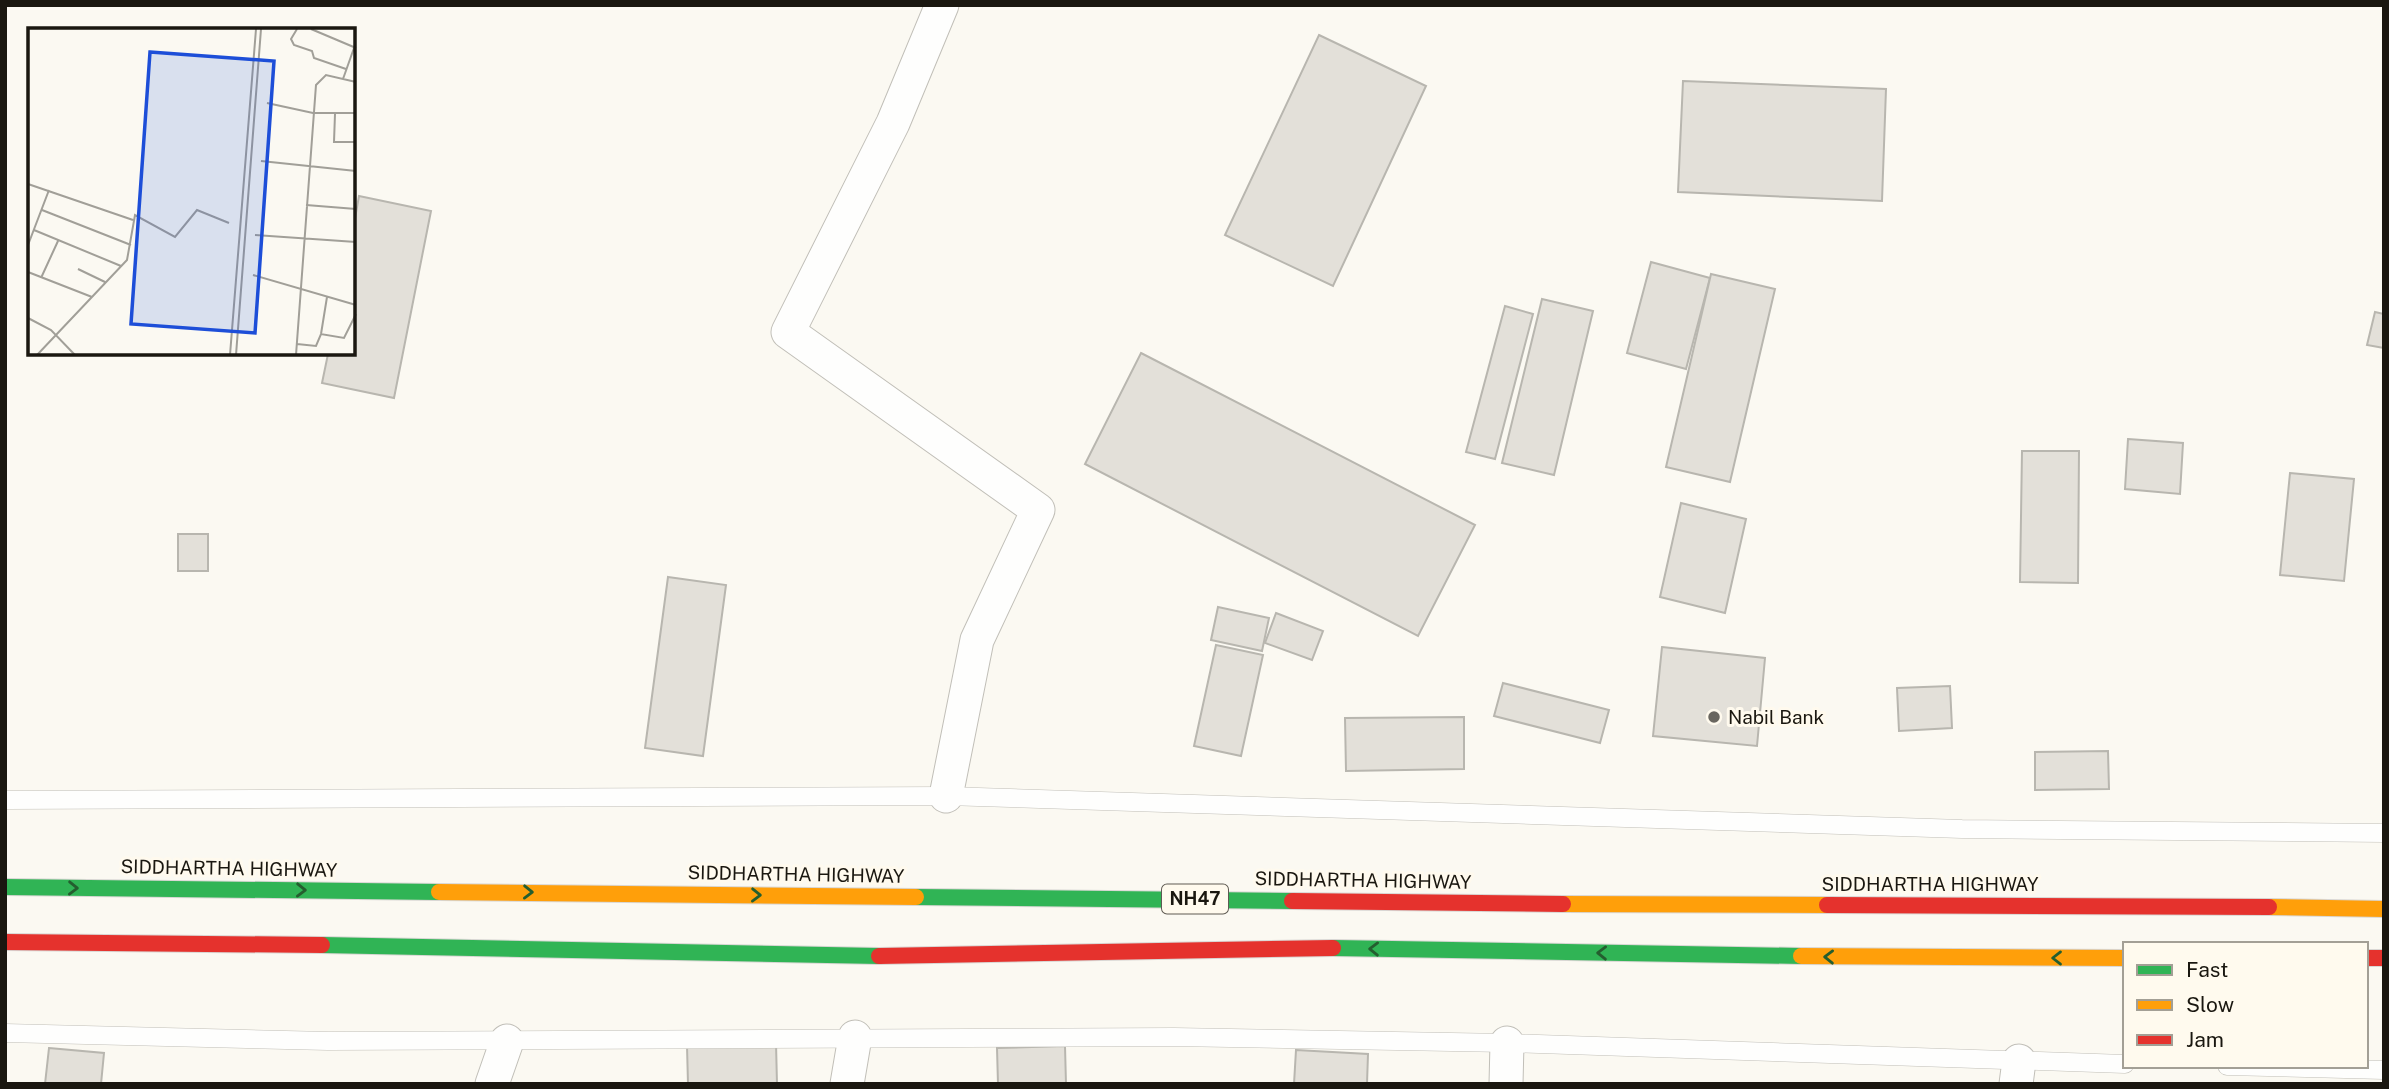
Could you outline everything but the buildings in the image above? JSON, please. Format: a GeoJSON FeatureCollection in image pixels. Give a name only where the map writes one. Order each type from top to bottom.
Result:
{"type":"FeatureCollection","features":[{"type":"Feature","properties":{"kind":"highway","name":"SIDDHARTHA HIGHWAY"},"geometry":{"type":"LineString","coordinates":[[5,887],[1674,905],[2233,906],[2384,909]]}},
{"type":"Feature","properties":{"kind":"highway"},"geometry":{"type":"LineString","coordinates":[[5,942],[438,946],[875,957],[1313,948],[1891,958],[2123,958]]}},
{"type":"Feature","properties":{"kind":"street"},"geometry":{"type":"LineString","coordinates":[[942,5],[893,123],[788,332],[1038,510],[977,640],[946,796]]}},
{"type":"Feature","properties":{"kind":"street"},"geometry":{"type":"LineString","coordinates":[[847,1084],[855,1037]]}},
{"type":"Feature","properties":{"kind":"street"},"geometry":{"type":"LineString","coordinates":[[492,1084],[507,1041]]}},
{"type":"Feature","properties":{"kind":"street"},"geometry":{"type":"LineString","coordinates":[[1506,1084],[1507,1043]]}},
{"type":"Feature","properties":{"kind":"lane"},"geometry":{"type":"LineString","coordinates":[[5,800],[946,796],[1962,829],[2384,833]]}},
{"type":"Feature","properties":{"kind":"lane"},"geometry":{"type":"LineString","coordinates":[[5,1033],[328,1041],[1174,1037],[1507,1043],[2017,1072],[2123,1064]]}},
{"type":"Feature","properties":{"kind":"lane"},"geometry":{"type":"LineString","coordinates":[[2306,1068],[2384,1070]]}},
{"type":"Feature","properties":{"kind":"traffic: fast"},"geometry":{"type":"LineString","coordinates":[[5,887],[439,892]]}},
{"type":"Feature","properties":{"kind":"traffic: fast"},"geometry":{"type":"LineString","coordinates":[[916,897],[1292,901]]}},
{"type":"Feature","properties":{"kind":"traffic: fast"},"geometry":{"type":"LineString","coordinates":[[322,945],[879,956]]}},
{"type":"Feature","properties":{"kind":"traffic: fast"},"geometry":{"type":"LineString","coordinates":[[1333,948],[1801,956]]}},
{"type":"Feature","properties":{"kind":"traffic: slow"},"geometry":{"type":"LineString","coordinates":[[439,892],[916,897]]}},
{"type":"Feature","properties":{"kind":"traffic: slow"},"geometry":{"type":"LineString","coordinates":[[1563,904],[1827,905]]}},
{"type":"Feature","properties":{"kind":"traffic: slow"},"geometry":{"type":"LineString","coordinates":[[2269,907],[2384,909]]}},
{"type":"Feature","properties":{"kind":"traffic: slow"},"geometry":{"type":"LineString","coordinates":[[1801,956],[2123,958]]}},
{"type":"Feature","properties":{"kind":"traffic: jam"},"geometry":{"type":"LineString","coordinates":[[1292,901],[1563,904]]}},
{"type":"Feature","properties":{"kind":"traffic: jam"},"geometry":{"type":"LineString","coordinates":[[1827,905],[2269,907]]}},
{"type":"Feature","properties":{"kind":"traffic: jam"},"geometry":{"type":"LineString","coordinates":[[5,942],[322,945]]}},
{"type":"Feature","properties":{"kind":"traffic: jam"},"geometry":{"type":"LineString","coordinates":[[879,956],[1333,948]]}},
{"type":"Feature","properties":{"kind":"traffic: jam"},"geometry":{"type":"LineString","coordinates":[[2368,958],[2384,958]]}},
{"type":"Feature","properties":{"kind":"place","name":"Nabil Bank"},"geometry":{"type":"Point","coordinates":[1714,717]}}]}
